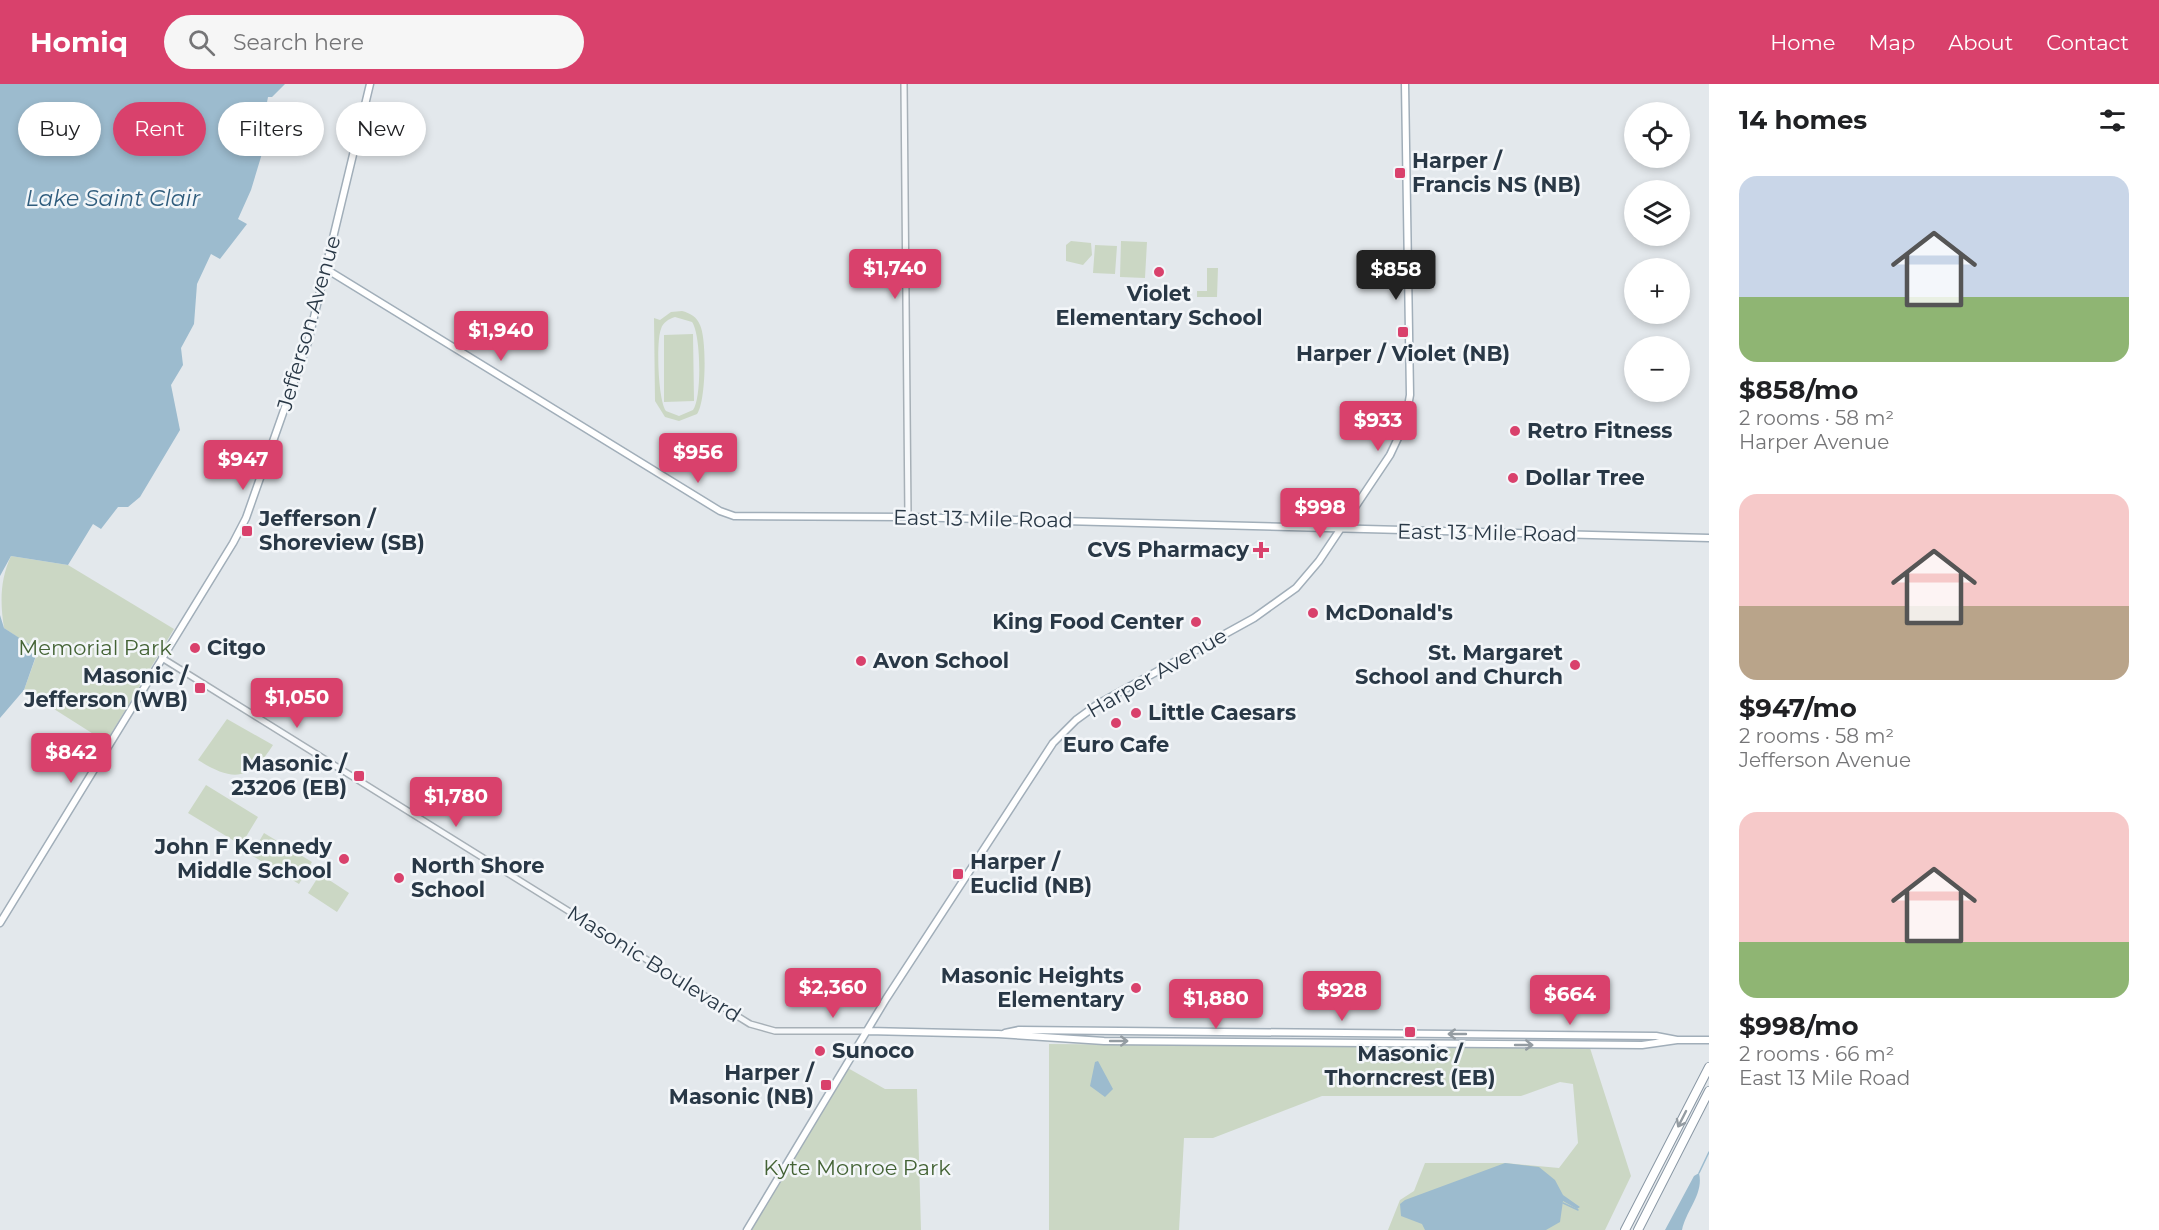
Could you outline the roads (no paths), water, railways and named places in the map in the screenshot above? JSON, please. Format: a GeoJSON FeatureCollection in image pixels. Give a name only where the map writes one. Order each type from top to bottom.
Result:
{"type":"FeatureCollection","features":[{"type":"Feature","properties":{"kind":"highway"},"geometry":{"type":"LineString","coordinates":[[1625,1230],[1709,1067]]}},
{"type":"Feature","properties":{"kind":"highway"},"geometry":{"type":"LineString","coordinates":[[1638,1230],[1709,1090]]}},
{"type":"Feature","properties":{"kind":"main road","name":"Jefferson Avenue"},"geometry":{"type":"LineString","coordinates":[[0,923],[246,518],[304,356],[370,84]]}},
{"type":"Feature","properties":{"kind":"main road","name":"Harper Avenue"},"geometry":{"type":"LineString","coordinates":[[747,1230],[867,1031],[1044,755],[1067,728],[1098,704],[1279,601],[1314,567],[1390,455],[1402,433],[1408,410],[1410,375],[1405,84]]}},
{"type":"Feature","properties":{"kind":"main road","name":"East 13 Mile Road"},"geometry":{"type":"LineString","coordinates":[[326,269],[720,511],[741,516],[908,517],[1709,538]]}},
{"type":"Feature","properties":{"kind":"main road","name":"Masonic Boulevard"},"geometry":{"type":"LineString","coordinates":[[998,1034],[1019,1030],[1050,1030],[1639,1036],[1677,1040],[1709,1040]]}},
{"type":"Feature","properties":{"kind":"main road"},"geometry":{"type":"LineString","coordinates":[[1050,1030],[1052,1040]]}},
{"type":"Feature","properties":{"kind":"main road","name":"Masonic Boulevard"},"geometry":{"type":"LineString","coordinates":[[867,1031],[998,1034],[1052,1040],[1094,1041],[1564,1046],[1640,1045],[1677,1040]]}},
{"type":"Feature","properties":{"kind":"main road"},"geometry":{"type":"LineString","coordinates":[[1073,1031],[1082,1040]]}},
{"type":"Feature","properties":{"kind":"main road"},"geometry":{"type":"LineString","coordinates":[[1094,1041],[1101,1038],[1104,1031]]}},
{"type":"Feature","properties":{"kind":"main road"},"geometry":{"type":"LineString","coordinates":[[1165,1041],[1170,1035],[1205,1032]]}},
{"type":"Feature","properties":{"kind":"main road"},"geometry":{"type":"LineString","coordinates":[[1228,1042],[1226,1036],[1243,1036],[1246,1032]]}},
{"type":"Feature","properties":{"kind":"main road"},"geometry":{"type":"LineString","coordinates":[[1297,1043],[1321,1040],[1320,1034]]}},
{"type":"Feature","properties":{"kind":"main road"},"geometry":{"type":"LineString","coordinates":[[1421,1034],[1428,1044]]}},
{"type":"Feature","properties":{"kind":"main road"},"geometry":{"type":"LineString","coordinates":[[1486,1045],[1493,1041],[1492,1035]]}},
{"type":"Feature","properties":{"kind":"main road"},"geometry":{"type":"LineString","coordinates":[[1564,1046],[1571,1038],[1599,1036]]}},
{"type":"Feature","properties":{"kind":"main road"},"geometry":{"type":"LineString","coordinates":[[1639,1036],[1642,1040],[1640,1045]]}},
{"type":"Feature","properties":{"kind":"street"},"geometry":{"type":"LineString","coordinates":[[904,84],[908,517]]}},
{"type":"Feature","properties":{"kind":"street","name":"Masonic Boulevard"},"geometry":{"type":"LineString","coordinates":[[162,658],[750,1024],[775,1031],[867,1031]]}},
{"type":"Feature","properties":{"kind":"water","name":"Lake Saint Clair"},"geometry":{"type":"Polygon","coordinates":[[[0,84],[285,84],[272,97],[268,97],[267,102],[218,102],[218,156],[261,156],[251,190],[238,219],[247,224],[220,259],[211,254],[197,284],[194,324],[181,348],[183,365],[171,385],[180,430],[140,497],[128,507],[118,507],[101,529],[93,524],[68,565],[11,556],[0,576],[0,84]]]}},
{"type":"Feature","properties":{"kind":"water"},"geometry":{"type":"Polygon","coordinates":[[[0,615],[4,628],[38,650],[24,690],[0,718],[0,615]]]}},
{"type":"Feature","properties":{"kind":"water"},"geometry":{"type":"Polygon","coordinates":[[[1098,1061],[1113,1089],[1105,1097],[1090,1086],[1095,1062],[1098,1061]]]}},
{"type":"Feature","properties":{"kind":"water"},"geometry":{"type":"Polygon","coordinates":[[[1505,1163],[1539,1167],[1555,1180],[1563,1195],[1580,1207],[1577,1209],[1563,1201],[1560,1222],[1546,1230],[1425,1230],[1422,1224],[1401,1216],[1400,1204],[1405,1200],[1505,1163]]]}},
{"type":"Feature","properties":{"kind":"water"},"geometry":{"type":"Polygon","coordinates":[[[1699,1173],[1697,1195],[1682,1230],[1665,1230],[1694,1176],[1699,1173]]]}},
{"type":"Feature","properties":{"kind":"waterway"},"geometry":{"type":"LineString","coordinates":[[1699,1173],[1709,1152]]}},
{"type":"Feature","properties":{"kind":"waterway"},"geometry":{"type":"LineString","coordinates":[[1563,1203],[1578,1210]]}},
{"type":"Feature","properties":{"kind":"place","name":"Harper / Francis NS (NB)"},"geometry":{"type":"Point","coordinates":[1400,173]}},
{"type":"Feature","properties":{"kind":"place","name":"Violet Elementary School"},"geometry":{"type":"Point","coordinates":[1159,272]}},
{"type":"Feature","properties":{"kind":"place","name":"Harper / Violet (NB)"},"geometry":{"type":"Point","coordinates":[1403,332]}},
{"type":"Feature","properties":{"kind":"place","name":"Retro Fitness"},"geometry":{"type":"Point","coordinates":[1515,431]}},
{"type":"Feature","properties":{"kind":"place","name":"Dollar Tree"},"geometry":{"type":"Point","coordinates":[1513,478]}},
{"type":"Feature","properties":{"kind":"place","name":"Jefferson / Shoreview (SB)"},"geometry":{"type":"Point","coordinates":[247,531]}},
{"type":"Feature","properties":{"kind":"place","name":"CVS Pharmacy"},"geometry":{"type":"Point","coordinates":[1261,550]}},
{"type":"Feature","properties":{"kind":"place","name":"McDonald's"},"geometry":{"type":"Point","coordinates":[1313,613]}},
{"type":"Feature","properties":{"kind":"place","name":"King Food Center"},"geometry":{"type":"Point","coordinates":[1196,622]}},
{"type":"Feature","properties":{"kind":"place","name":"Citgo"},"geometry":{"type":"Point","coordinates":[195,648]}},
{"type":"Feature","properties":{"kind":"place","name":"Avon School"},"geometry":{"type":"Point","coordinates":[861,661]}},
{"type":"Feature","properties":{"kind":"place","name":"St. Margaret School and Church"},"geometry":{"type":"Point","coordinates":[1575,665]}},
{"type":"Feature","properties":{"kind":"place","name":"Masonic / Jefferson (WB)"},"geometry":{"type":"Point","coordinates":[200,688]}},
{"type":"Feature","properties":{"kind":"place","name":"Little Caesars"},"geometry":{"type":"Point","coordinates":[1136,713]}},
{"type":"Feature","properties":{"kind":"place","name":"Euro Cafe"},"geometry":{"type":"Point","coordinates":[1116,723]}},
{"type":"Feature","properties":{"kind":"place","name":"Masonic / 23206 (EB)"},"geometry":{"type":"Point","coordinates":[359,776]}},
{"type":"Feature","properties":{"kind":"place","name":"John F Kennedy Middle School"},"geometry":{"type":"Point","coordinates":[344,859]}},
{"type":"Feature","properties":{"kind":"place","name":"Harper / Euclid (NB)"},"geometry":{"type":"Point","coordinates":[958,874]}},
{"type":"Feature","properties":{"kind":"place","name":"North Shore School"},"geometry":{"type":"Point","coordinates":[399,878]}},
{"type":"Feature","properties":{"kind":"place","name":"Masonic Heights Elementary"},"geometry":{"type":"Point","coordinates":[1136,988]}},
{"type":"Feature","properties":{"kind":"place","name":"Masonic / Thorncrest (EB)"},"geometry":{"type":"Point","coordinates":[1410,1032]}},
{"type":"Feature","properties":{"kind":"place","name":"Sunoco"},"geometry":{"type":"Point","coordinates":[820,1051]}},
{"type":"Feature","properties":{"kind":"place","name":"Harper / Masonic (NB)"},"geometry":{"type":"Point","coordinates":[826,1085]}},
{"type":"Feature","properties":{"kind":"park label","name":"Memorial Park"},"geometry":{"type":"Point","coordinates":[95,648]}},
{"type":"Feature","properties":{"kind":"park label","name":"Kyte Monroe Park"},"geometry":{"type":"Point","coordinates":[857,1168]}}]}
